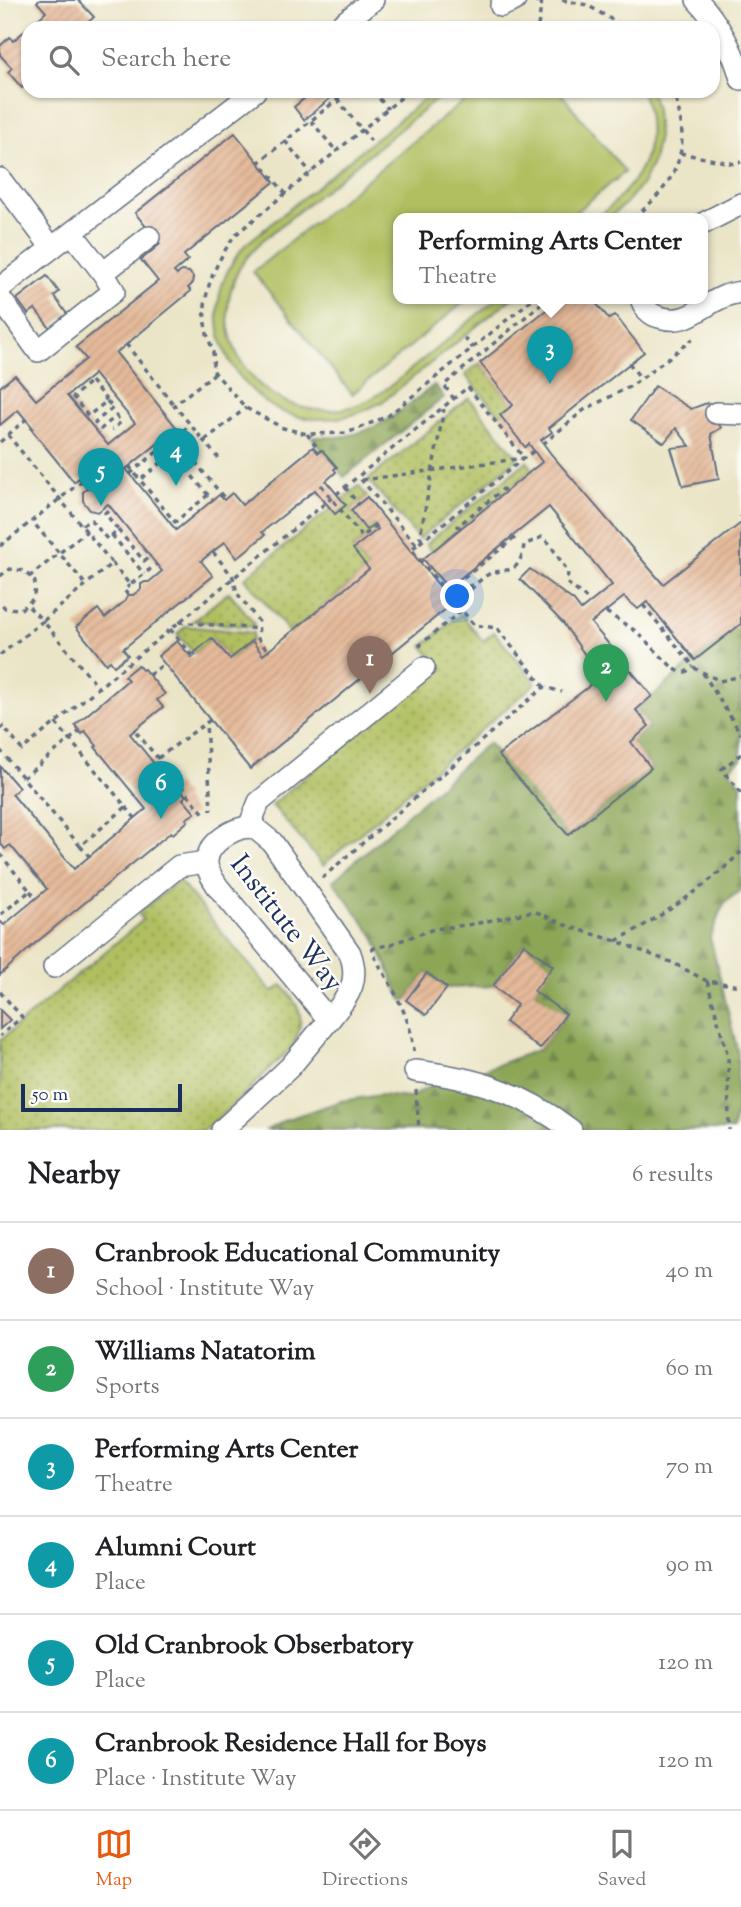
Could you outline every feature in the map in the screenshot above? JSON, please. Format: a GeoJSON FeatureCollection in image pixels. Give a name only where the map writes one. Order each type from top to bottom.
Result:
{"type":"FeatureCollection","features":[{"type":"Feature","properties":{"kind":"street"},"geometry":{"type":"LineString","coordinates":[[346,21],[373,0]]}},
{"type":"Feature","properties":{"kind":"street"},"geometry":{"type":"LineString","coordinates":[[697,0],[712,21]]}},
{"type":"Feature","properties":{"kind":"street"},"geometry":{"type":"LineString","coordinates":[[720,32],[726,40],[741,79]]}},
{"type":"Feature","properties":{"kind":"street"},"geometry":{"type":"LineString","coordinates":[[0,288],[246,98]]}},
{"type":"Feature","properties":{"kind":"street"},"geometry":{"type":"LineString","coordinates":[[0,178],[52,248]]}},
{"type":"Feature","properties":{"kind":"street"},"geometry":{"type":"LineString","coordinates":[[708,221],[741,204]]}},
{"type":"Feature","properties":{"kind":"street"},"geometry":{"type":"LineString","coordinates":[[0,298],[38,351],[114,291],[72,233]]}},
{"type":"Feature","properties":{"kind":"street"},"geometry":{"type":"LineString","coordinates":[[103,274],[149,237]]}},
{"type":"Feature","properties":{"kind":"street"},"geometry":{"type":"LineString","coordinates":[[642,304],[652,315],[670,320],[694,315],[724,296],[741,292]]}},
{"type":"Feature","properties":{"kind":"street"},"geometry":{"type":"LineString","coordinates":[[716,413],[741,414]]}},
{"type":"Feature","properties":{"kind":"street"},"geometry":{"type":"LineString","coordinates":[[249,827],[259,802],[424,668]]}},
{"type":"Feature","properties":{"kind":"street","name":"Institute Way"},"geometry":{"type":"LineString","coordinates":[[222,1130],[290,1067],[329,1020],[348,996],[355,973],[350,953],[272,842],[256,829],[240,828],[225,836],[211,851],[206,862],[213,879],[329,1020]]}},
{"type":"Feature","properties":{"kind":"street"},"geometry":{"type":"LineString","coordinates":[[54,967],[179,866],[206,862]]}},
{"type":"Feature","properties":{"kind":"street"},"geometry":{"type":"LineString","coordinates":[[415,1071],[464,1078],[499,1088],[536,1107],[571,1130]]}},
{"type":"Feature","properties":{"kind":"path"},"geometry":{"type":"LineString","coordinates":[[539,21],[542,0]]}},
{"type":"Feature","properties":{"kind":"path"},"geometry":{"type":"LineString","coordinates":[[562,0],[587,5],[614,21]]}},
{"type":"Feature","properties":{"kind":"path"},"geometry":{"type":"LineString","coordinates":[[378,98],[387,109]]}},
{"type":"Feature","properties":{"kind":"path"},"geometry":{"type":"LineString","coordinates":[[400,98],[234,236],[217,261],[208,283],[205,307],[206,329],[215,360],[212,367],[215,373],[246,408],[283,428],[307,434],[347,433],[388,416],[527,304]]}},
{"type":"Feature","properties":{"kind":"path"},"geometry":{"type":"LineString","coordinates":[[640,213],[666,186],[676,167],[682,128],[675,98]]}},
{"type":"Feature","properties":{"kind":"path"},"geometry":{"type":"LineString","coordinates":[[286,194],[259,162],[337,99],[371,141]]}},
{"type":"Feature","properties":{"kind":"path"},"geometry":{"type":"LineString","coordinates":[[311,120],[337,152]]}},
{"type":"Feature","properties":{"kind":"path"},"geometry":{"type":"LineString","coordinates":[[285,141],[311,173]]}},
{"type":"Feature","properties":{"kind":"path"},"geometry":{"type":"LineString","coordinates":[[680,153],[741,162]]}},
{"type":"Feature","properties":{"kind":"path"},"geometry":{"type":"LineString","coordinates":[[454,399],[444,385],[541,304]]}},
{"type":"Feature","properties":{"kind":"path"},"geometry":{"type":"LineString","coordinates":[[543,444],[584,410],[641,379],[695,337]]}},
{"type":"Feature","properties":{"kind":"path"},"geometry":{"type":"LineString","coordinates":[[464,338],[473,348]]}},
{"type":"Feature","properties":{"kind":"path"},"geometry":{"type":"LineString","coordinates":[[126,344],[217,457],[222,453]]}},
{"type":"Feature","properties":{"kind":"path"},"geometry":{"type":"LineString","coordinates":[[629,363],[641,379]]}},
{"type":"Feature","properties":{"kind":"path"},"geometry":{"type":"LineString","coordinates":[[174,405],[215,373]]}},
{"type":"Feature","properties":{"kind":"path"},"geometry":{"type":"LineString","coordinates":[[107,401],[88,416],[73,397],[91,381],[113,408],[96,422],[101,429],[116,416],[121,422],[112,430]]}},
{"type":"Feature","properties":{"kind":"path"},"geometry":{"type":"LineString","coordinates":[[0,729],[3,726],[22,750],[468,387],[524,458]]}},
{"type":"Feature","properties":{"kind":"path"},"geometry":{"type":"LineString","coordinates":[[422,540],[420,536],[444,407]]}},
{"type":"Feature","properties":{"kind":"path"},"geometry":{"type":"LineString","coordinates":[[180,462],[246,408]]}},
{"type":"Feature","properties":{"kind":"path"},"geometry":{"type":"LineString","coordinates":[[0,442],[26,419]]}},
{"type":"Feature","properties":{"kind":"path"},"geometry":{"type":"LineString","coordinates":[[130,474],[191,425]]}},
{"type":"Feature","properties":{"kind":"path"},"geometry":{"type":"LineString","coordinates":[[307,434],[320,452]]}},
{"type":"Feature","properties":{"kind":"path"},"geometry":{"type":"LineString","coordinates":[[8,435],[130,585]]}},
{"type":"Feature","properties":{"kind":"path"},"geometry":{"type":"LineString","coordinates":[[175,437],[225,499]]}},
{"type":"Feature","properties":{"kind":"path"},"geometry":{"type":"LineString","coordinates":[[534,451],[411,549],[474,625],[497,628],[544,687],[562,692]]}},
{"type":"Feature","properties":{"kind":"path"},"geometry":{"type":"LineString","coordinates":[[140,480],[173,453],[213,501]]}},
{"type":"Feature","properties":{"kind":"path"},"geometry":{"type":"LineString","coordinates":[[362,481],[524,458]]}},
{"type":"Feature","properties":{"kind":"path"},"geometry":{"type":"LineString","coordinates":[[129,466],[173,523],[208,495]]}},
{"type":"Feature","properties":{"kind":"path"},"geometry":{"type":"LineString","coordinates":[[358,476],[417,545]]}},
{"type":"Feature","properties":{"kind":"path"},"geometry":{"type":"LineString","coordinates":[[0,546],[82,481]]}},
{"type":"Feature","properties":{"kind":"path"},"geometry":{"type":"LineString","coordinates":[[321,485],[362,537],[376,526]]}},
{"type":"Feature","properties":{"kind":"path"},"geometry":{"type":"LineString","coordinates":[[345,487],[358,504]]}},
{"type":"Feature","properties":{"kind":"path"},"geometry":{"type":"LineString","coordinates":[[461,528],[458,526],[503,489],[505,492]]}},
{"type":"Feature","properties":{"kind":"path"},"geometry":{"type":"LineString","coordinates":[[474,499],[481,508]]}},
{"type":"Feature","properties":{"kind":"path"},"geometry":{"type":"LineString","coordinates":[[111,508],[104,513],[144,561],[150,556]]}},
{"type":"Feature","properties":{"kind":"path"},"geometry":{"type":"LineString","coordinates":[[32,520],[86,585]]}},
{"type":"Feature","properties":{"kind":"path"},"geometry":{"type":"LineString","coordinates":[[82,525],[91,520],[107,539],[118,530]]}},
{"type":"Feature","properties":{"kind":"path"},"geometry":{"type":"LineString","coordinates":[[29,577],[86,531]]}},
{"type":"Feature","properties":{"kind":"path"},"geometry":{"type":"LineString","coordinates":[[112,535],[144,574]]}},
{"type":"Feature","properties":{"kind":"path"},"geometry":{"type":"LineString","coordinates":[[516,537],[452,587],[457,592],[493,572],[517,565],[524,545],[542,537],[568,572],[567,583],[591,602]]}},
{"type":"Feature","properties":{"kind":"path"},"geometry":{"type":"LineString","coordinates":[[213,552],[233,577],[237,593],[259,622],[258,639],[268,651]]}},
{"type":"Feature","properties":{"kind":"path"},"geometry":{"type":"LineString","coordinates":[[0,655],[112,564]]}},
{"type":"Feature","properties":{"kind":"path"},"geometry":{"type":"LineString","coordinates":[[128,595],[124,590],[157,564]]}},
{"type":"Feature","properties":{"kind":"path"},"geometry":{"type":"LineString","coordinates":[[0,602],[5,608],[22,610],[34,598],[34,582],[24,571],[10,569],[1,573]]}},
{"type":"Feature","properties":{"kind":"path"},"geometry":{"type":"LineString","coordinates":[[139,578],[143,583]]}},
{"type":"Feature","properties":{"kind":"path"},"geometry":{"type":"LineString","coordinates":[[456,603],[468,595],[474,584]]}},
{"type":"Feature","properties":{"kind":"path"},"geometry":{"type":"LineString","coordinates":[[27,605],[98,687]]}},
{"type":"Feature","properties":{"kind":"path"},"geometry":{"type":"LineString","coordinates":[[643,605],[693,666],[702,673],[720,681],[741,676]]}},
{"type":"Feature","properties":{"kind":"path"},"geometry":{"type":"LineString","coordinates":[[606,612],[637,632],[680,673],[693,666]]}},
{"type":"Feature","properties":{"kind":"path"},"geometry":{"type":"LineString","coordinates":[[178,622],[259,629]]}},
{"type":"Feature","properties":{"kind":"path"},"geometry":{"type":"LineString","coordinates":[[170,629],[194,657]]}},
{"type":"Feature","properties":{"kind":"path"},"geometry":{"type":"LineString","coordinates":[[149,675],[164,664]]}},
{"type":"Feature","properties":{"kind":"path"},"geometry":{"type":"LineString","coordinates":[[702,673],[741,734]]}},
{"type":"Feature","properties":{"kind":"path"},"geometry":{"type":"LineString","coordinates":[[322,878],[544,687]]}},
{"type":"Feature","properties":{"kind":"path"},"geometry":{"type":"LineString","coordinates":[[158,758],[208,721],[211,810]]}},
{"type":"Feature","properties":{"kind":"path"},"geometry":{"type":"LineString","coordinates":[[55,722],[135,818]]}},
{"type":"Feature","properties":{"kind":"path"},"geometry":{"type":"LineString","coordinates":[[23,778],[80,732]]}},
{"type":"Feature","properties":{"kind":"path"},"geometry":{"type":"LineString","coordinates":[[136,732],[205,815]]}},
{"type":"Feature","properties":{"kind":"path"},"geometry":{"type":"LineString","coordinates":[[0,750],[89,856]]}},
{"type":"Feature","properties":{"kind":"path"},"geometry":{"type":"LineString","coordinates":[[741,754],[722,769],[741,793]]}},
{"type":"Feature","properties":{"kind":"path"},"geometry":{"type":"LineString","coordinates":[[80,846],[126,807]]}},
{"type":"Feature","properties":{"kind":"path"},"geometry":{"type":"LineString","coordinates":[[616,941],[662,916],[707,883],[741,852]]}},
{"type":"Feature","properties":{"kind":"path"},"geometry":{"type":"LineString","coordinates":[[0,854],[36,898]]}},
{"type":"Feature","properties":{"kind":"path"},"geometry":{"type":"LineString","coordinates":[[0,915],[30,891]]}},
{"type":"Feature","properties":{"kind":"path"},"geometry":{"type":"LineString","coordinates":[[419,1130],[413,1037],[397,997],[370,948],[391,944],[434,929],[474,924],[534,911],[570,927],[673,963],[708,981],[741,986]]}},
{"type":"Feature","properties":{"kind":"path"},"geometry":{"type":"LineString","coordinates":[[708,981],[729,1056],[729,1130]]}},
{"type":"Feature","properties":{"kind":"path"},"geometry":{"type":"LineString","coordinates":[[0,992],[22,1017],[0,1036]]}},
{"type":"Feature","properties":{"kind":"green space"},"geometry":{"type":"Polygon","coordinates":[[[425,98],[438,98],[263,240],[247,257],[239,269],[229,297],[229,324],[235,350],[249,373],[268,391],[291,404],[318,410],[347,408],[369,400],[390,386],[491,304],[504,304],[382,402],[348,416],[302,418],[279,410],[252,390],[233,367],[221,340],[219,297],[227,272],[245,245],[425,98]]]}},
{"type":"Feature","properties":{"kind":"green space"},"geometry":{"type":"Polygon","coordinates":[[[467,98],[565,98],[625,172],[574,213],[393,213],[393,304],[462,304],[352,394],[253,272],[467,98]]]}},
{"type":"Feature","properties":{"kind":"green space"},"geometry":{"type":"Polygon","coordinates":[[[644,98],[653,98],[658,136],[653,161],[643,183],[626,203],[615,213],[603,213],[625,191],[644,162],[650,130],[644,98]]]}},
{"type":"Feature","properties":{"kind":"green space"},"geometry":{"type":"Polygon","coordinates":[[[480,363],[513,405],[500,415],[465,375],[480,363]]]}},
{"type":"Feature","properties":{"kind":"green space"},"geometry":{"type":"Polygon","coordinates":[[[434,385],[444,397],[344,477],[312,437],[341,437],[370,429],[393,416],[434,385]]]}},
{"type":"Feature","properties":{"kind":"green space"},"geometry":{"type":"Polygon","coordinates":[[[469,398],[518,458],[419,539],[368,480],[469,398]]]}},
{"type":"Feature","properties":{"kind":"green space"},"geometry":{"type":"Polygon","coordinates":[[[527,461],[533,469],[432,552],[426,544],[527,461]]]}},
{"type":"Feature","properties":{"kind":"green space"},"geometry":{"type":"Polygon","coordinates":[[[359,486],[367,497],[351,510],[366,529],[374,524],[378,529],[353,549],[369,569],[290,633],[245,578],[359,486]]]}},
{"type":"Feature","properties":{"kind":"green space"},"geometry":{"type":"Polygon","coordinates":[[[229,592],[254,623],[253,627],[193,621],[229,592]]]}},
{"type":"Feature","properties":{"kind":"green space"},"geometry":{"type":"Polygon","coordinates":[[[461,614],[483,641],[494,632],[536,683],[323,865],[272,805],[329,756],[440,670],[423,646],[461,614]]]}},
{"type":"Feature","properties":{"kind":"green space"},"geometry":{"type":"Polygon","coordinates":[[[741,624],[741,759],[729,769],[741,784],[741,890],[725,902],[710,937],[738,1053],[733,1130],[267,1130],[285,1120],[341,1101],[380,1095],[409,1098],[432,1085],[448,1083],[540,1049],[566,1015],[534,991],[552,966],[524,944],[493,986],[447,988],[427,973],[406,1000],[402,1000],[373,935],[333,881],[488,743],[569,835],[651,768],[631,742],[649,726],[636,710],[741,624]]]}},
{"type":"Feature","properties":{"kind":"green space"},"geometry":{"type":"Polygon","coordinates":[[[186,626],[253,633],[252,641],[230,659],[213,638],[194,653],[177,634],[186,626]]]}},
{"type":"Feature","properties":{"kind":"green space"},"geometry":{"type":"Polygon","coordinates":[[[179,881],[272,992],[282,985],[294,1000],[300,1021],[292,1047],[204,1130],[0,1130],[0,1040],[143,920],[138,913],[179,881]]]}},
{"type":"Feature","properties":{"kind":"building"},"geometry":{"type":"Polygon","coordinates":[[[78,0],[94,17],[90,21],[36,21],[46,12],[37,2],[78,0]]]}},
{"type":"Feature","properties":{"kind":"building"},"geometry":{"type":"Polygon","coordinates":[[[21,34],[21,87],[8,72],[12,68],[0,55],[0,46],[10,37],[13,41],[21,34]]]}},
{"type":"Feature","properties":{"kind":"building"},"geometry":{"type":"Polygon","coordinates":[[[305,98],[331,98],[304,120],[294,107],[305,98]]]}},
{"type":"Feature","properties":{"kind":"building"},"geometry":{"type":"Polygon","coordinates":[[[235,133],[274,182],[184,255],[188,260],[174,272],[177,275],[181,271],[189,272],[193,277],[188,288],[191,291],[116,353],[177,428],[126,469],[176,530],[219,495],[224,500],[232,493],[242,505],[313,447],[318,453],[322,450],[337,467],[334,469],[336,472],[326,481],[346,505],[335,514],[315,490],[262,532],[265,535],[237,558],[225,542],[201,561],[213,576],[123,649],[128,655],[114,666],[110,661],[106,664],[76,627],[98,609],[105,618],[125,601],[128,595],[141,589],[141,584],[149,582],[162,571],[108,504],[98,512],[90,510],[83,501],[83,492],[88,488],[79,478],[74,482],[18,410],[0,425],[0,387],[15,375],[36,400],[86,359],[76,347],[158,281],[141,260],[160,244],[135,213],[235,133]],[[94,374],[67,396],[108,445],[135,423],[94,374]]]}},
{"type":"Feature","properties":{"kind":"building"},"geometry":{"type":"Polygon","coordinates":[[[47,276],[59,292],[54,296],[67,314],[50,328],[35,309],[28,314],[17,299],[47,276]]]}},
{"type":"Feature","properties":{"kind":"building"},"geometry":{"type":"Polygon","coordinates":[[[554,304],[597,304],[609,319],[615,315],[644,352],[549,428],[552,432],[541,440],[663,584],[741,523],[741,624],[695,660],[647,602],[638,609],[624,597],[591,623],[652,696],[636,710],[649,726],[631,742],[651,768],[568,835],[498,755],[587,688],[598,674],[563,623],[520,579],[530,569],[574,601],[581,610],[612,585],[549,507],[448,588],[423,559],[542,462],[529,444],[525,447],[500,415],[513,405],[480,363],[554,304]]]}},
{"type":"Feature","properties":{"kind":"building"},"geometry":{"type":"Polygon","coordinates":[[[655,386],[691,409],[707,403],[721,428],[711,434],[719,479],[683,486],[671,448],[690,446],[676,428],[664,443],[631,420],[655,386]]]}},
{"type":"Feature","properties":{"kind":"building"},"geometry":{"type":"Polygon","coordinates":[[[367,497],[453,603],[250,769],[158,656],[177,641],[192,658],[196,655],[194,653],[212,638],[230,659],[252,641],[263,655],[369,569],[353,549],[378,529],[374,524],[366,530],[351,510],[367,497]]]}},
{"type":"Feature","properties":{"kind":"building"},"geometry":{"type":"Polygon","coordinates":[[[138,665],[165,694],[157,700],[163,707],[130,734],[173,787],[176,784],[186,796],[183,799],[195,813],[0,975],[0,921],[4,925],[47,889],[10,845],[5,849],[0,843],[0,766],[19,788],[12,794],[74,869],[146,809],[85,731],[82,734],[75,725],[128,680],[124,676],[138,665]]]}},
{"type":"Feature","properties":{"kind":"building"},"geometry":{"type":"Polygon","coordinates":[[[524,944],[553,966],[534,991],[566,1014],[540,1049],[505,1022],[517,1005],[493,986],[524,944]]]}},
{"type":"Feature","properties":{"kind":"building"},"geometry":{"type":"Polygon","coordinates":[[[427,973],[447,988],[426,1015],[406,1000],[427,973]]]}},
{"type":"Feature","properties":{"kind":"building"},"geometry":{"type":"Polygon","coordinates":[[[0,1010],[10,1020],[0,1029],[0,1010]]]}},
{"type":"Feature","properties":{"kind":"place","name":"Performing Arts Center"},"geometry":{"type":"Point","coordinates":[550,384]}},
{"type":"Feature","properties":{"kind":"place","name":"Alumni Court"},"geometry":{"type":"Point","coordinates":[176,486]}},
{"type":"Feature","properties":{"kind":"place","name":"Old Cranbrook Obserbatory"},"geometry":{"type":"Point","coordinates":[101,506]}},
{"type":"Feature","properties":{"kind":"place","name":"Cranbrook Educational Community"},"geometry":{"type":"Point","coordinates":[370,694]}},
{"type":"Feature","properties":{"kind":"place","name":"Williams Natatorim"},"geometry":{"type":"Point","coordinates":[606,702]}},
{"type":"Feature","properties":{"kind":"place","name":"Cranbrook Residence Hall for Boys"},"geometry":{"type":"Point","coordinates":[161,819]}}]}
